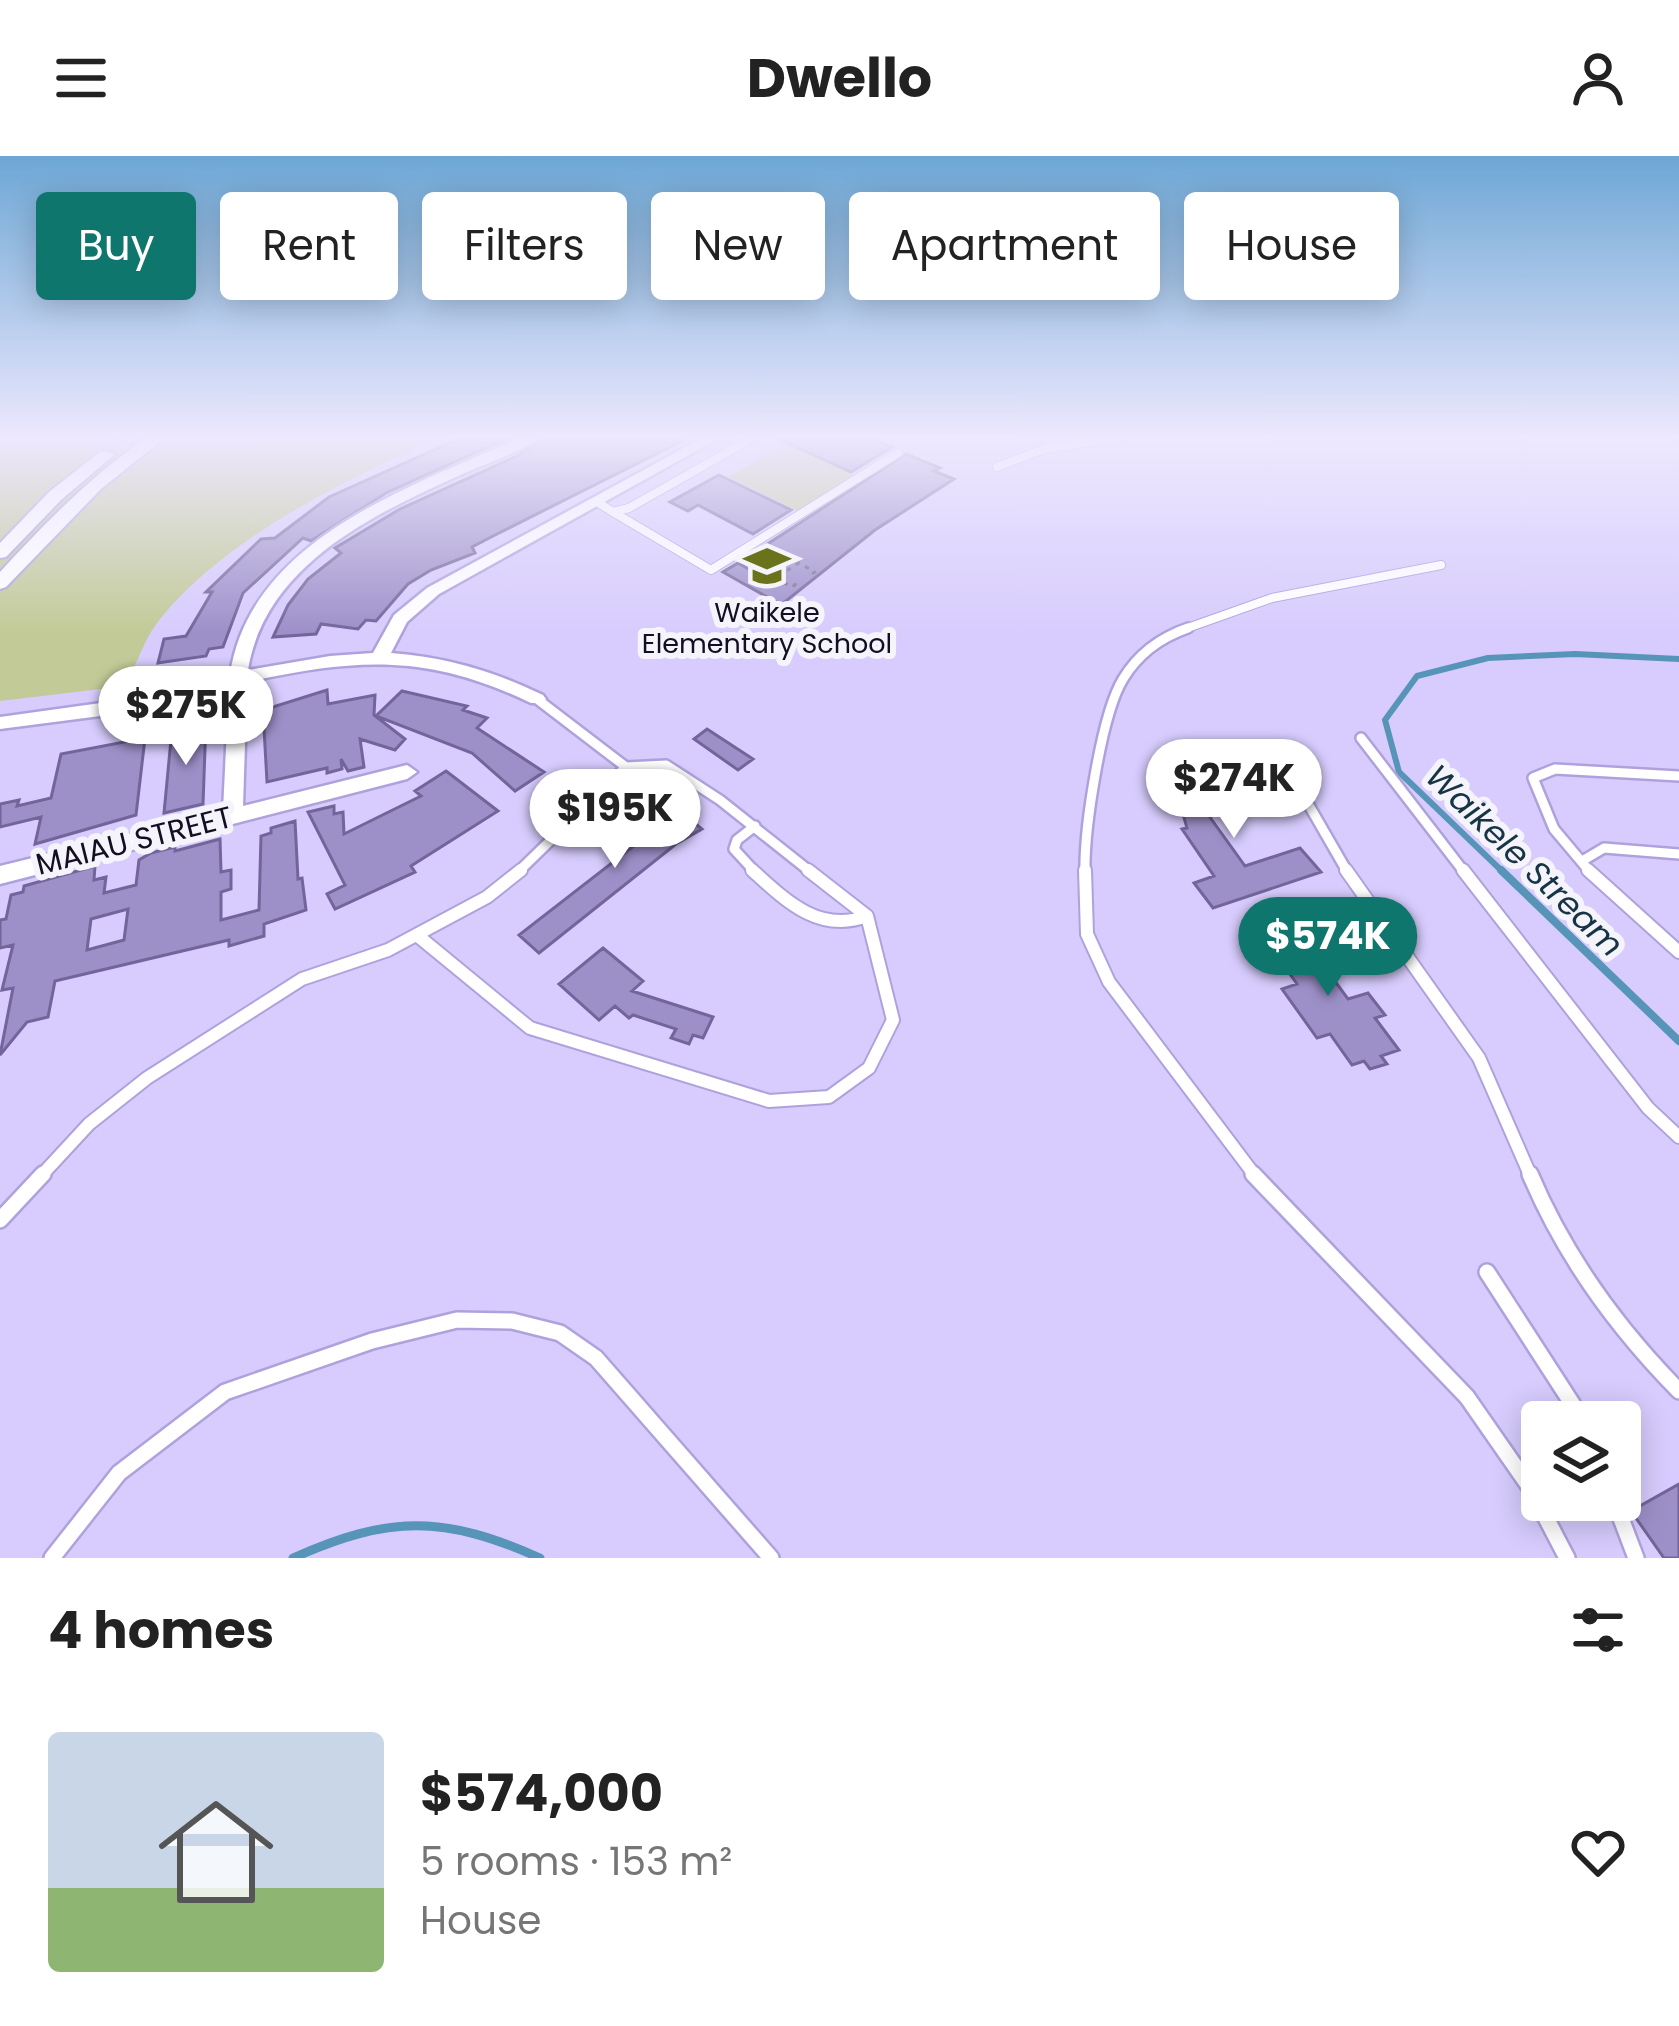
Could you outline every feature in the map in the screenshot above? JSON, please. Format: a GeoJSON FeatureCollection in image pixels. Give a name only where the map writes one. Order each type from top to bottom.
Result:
{"type":"FeatureCollection","features":[{"type":"Feature","properties":{"kind":"street"},"geometry":{"type":"LineString","coordinates":[[0,553],[51,501]]}},
{"type":"Feature","properties":{"kind":"street"},"geometry":{"type":"LineString","coordinates":[[0,583],[74,501]]}},
{"type":"Feature","properties":{"kind":"street"},"geometry":{"type":"LineString","coordinates":[[233,816],[240,681],[246,639],[256,615],[300,563],[399,501]]}},
{"type":"Feature","properties":{"kind":"street"},"geometry":{"type":"LineString","coordinates":[[380,659],[400,620],[433,591],[597,502]]}},
{"type":"Feature","properties":{"kind":"street"},"geometry":{"type":"LineString","coordinates":[[0,723],[84,716],[327,663],[380,659],[434,662],[472,671],[538,700]]}},
{"type":"Feature","properties":{"kind":"street","name":"MAIAU STREET"},"geometry":{"type":"LineString","coordinates":[[0,875],[407,772]]}},
{"type":"Feature","properties":{"kind":"lane"},"geometry":{"type":"LineString","coordinates":[[613,512],[641,501]]}},
{"type":"Feature","properties":{"kind":"lane"},"geometry":{"type":"LineString","coordinates":[[597,502],[633,528],[711,570],[821,501]]}},
{"type":"Feature","properties":{"kind":"lane"},"geometry":{"type":"LineString","coordinates":[[1441,565],[1272,598],[1161,637],[1122,680],[1099,758],[1085,859],[1087,934],[1109,982],[1252,1173],[1467,1397],[1532,1490],[1567,1558]]}},
{"type":"Feature","properties":{"kind":"lane"},"geometry":{"type":"LineString","coordinates":[[418,936],[530,1028],[769,1101],[829,1096],[869,1069],[893,1020],[867,916],[755,826],[666,765],[626,767],[538,700]]}},
{"type":"Feature","properties":{"kind":"lane"},"geometry":{"type":"LineString","coordinates":[[1361,738],[1648,1108],[1679,1137]]}},
{"type":"Feature","properties":{"kind":"lane"},"geometry":{"type":"LineString","coordinates":[[1285,752],[1302,802],[1334,858],[1414,956],[1480,1059],[1565,1246],[1616,1319],[1679,1390]]}},
{"type":"Feature","properties":{"kind":"lane"},"geometry":{"type":"LineString","coordinates":[[0,1220],[103,1112],[264,1000],[302,979],[418,936],[513,878],[626,767]]}},
{"type":"Feature","properties":{"kind":"lane"},"geometry":{"type":"LineString","coordinates":[[1679,776],[1555,769],[1533,778],[1538,805],[1582,861],[1679,952]]}},
{"type":"Feature","properties":{"kind":"lane"},"geometry":{"type":"LineString","coordinates":[[755,826],[737,840],[734,849],[739,858],[817,922],[841,927],[867,916]]}},
{"type":"Feature","properties":{"kind":"lane"},"geometry":{"type":"LineString","coordinates":[[1582,861],[1604,848],[1679,854]]}},
{"type":"Feature","properties":{"kind":"lane"},"geometry":{"type":"LineString","coordinates":[[1487,1272],[1570,1401]]}},
{"type":"Feature","properties":{"kind":"lane"},"geometry":{"type":"LineString","coordinates":[[52,1558],[119,1473],[225,1392],[372,1341],[458,1320],[512,1322],[560,1333],[596,1358],[771,1558]]}},
{"type":"Feature","properties":{"kind":"lane"},"geometry":{"type":"LineString","coordinates":[[1622,1521],[1636,1558]]}},
{"type":"Feature","properties":{"kind":"path"},"geometry":{"type":"LineString","coordinates":[[754,553],[742,560],[787,587],[797,583]]}},
{"type":"Feature","properties":{"kind":"path"},"geometry":{"type":"LineString","coordinates":[[776,578],[799,563],[815,572],[812,574]]}},
{"type":"Feature","properties":{"kind":"green space"},"geometry":{"type":"Polygon","coordinates":[[[0,501],[310,501],[253,536],[187,589],[155,626],[126,686],[0,701],[0,501]]]}},
{"type":"Feature","properties":{"kind":"green space"},"geometry":{"type":"Polygon","coordinates":[[[778,501],[814,501],[798,511],[778,501]]]}},
{"type":"Feature","properties":{"kind":"building"},"geometry":{"type":"Polygon","coordinates":[[[323,501],[373,501],[311,541],[303,538],[243,593],[223,647],[209,649],[206,656],[158,663],[164,639],[186,636],[212,592],[206,592],[261,539],[275,538],[323,501]]]}},
{"type":"Feature","properties":{"kind":"building"},"geometry":{"type":"Polygon","coordinates":[[[417,501],[562,501],[472,547],[475,553],[408,584],[376,621],[366,620],[358,629],[321,624],[316,634],[273,637],[288,605],[308,579],[341,553],[335,548],[417,501]]]}},
{"type":"Feature","properties":{"kind":"building"},"geometry":{"type":"Polygon","coordinates":[[[773,501],[791,510],[753,534],[698,505],[688,511],[670,502],[773,501]]]}},
{"type":"Feature","properties":{"kind":"building"},"geometry":{"type":"Polygon","coordinates":[[[833,501],[919,501],[875,530],[781,605],[723,572],[738,563],[754,572],[782,554],[766,545],[833,501]]]}},
{"type":"Feature","properties":{"kind":"building"},"geometry":{"type":"Polygon","coordinates":[[[327,690],[328,704],[375,695],[374,715],[405,739],[395,750],[360,739],[364,767],[348,771],[341,759],[342,769],[267,782],[263,710],[327,690]]]}},
{"type":"Feature","properties":{"kind":"building"},"geometry":{"type":"Polygon","coordinates":[[[402,691],[467,706],[463,710],[487,718],[477,728],[544,772],[515,791],[472,753],[376,716],[402,691]]]}},
{"type":"Feature","properties":{"kind":"building"},"geometry":{"type":"Polygon","coordinates":[[[206,721],[203,804],[164,813],[172,729],[206,721]]]}},
{"type":"Feature","properties":{"kind":"building"},"geometry":{"type":"Polygon","coordinates":[[[707,729],[753,759],[738,770],[694,739],[707,729]]]}},
{"type":"Feature","properties":{"kind":"building"},"geometry":{"type":"Polygon","coordinates":[[[145,738],[136,815],[35,844],[41,817],[0,827],[0,804],[19,800],[17,806],[51,798],[61,754],[145,738]]]}},
{"type":"Feature","properties":{"kind":"building"},"geometry":{"type":"Polygon","coordinates":[[[446,771],[498,811],[411,866],[415,872],[335,909],[327,894],[345,885],[308,812],[334,806],[334,814],[343,812],[344,834],[421,796],[415,791],[446,771]]]}},
{"type":"Feature","properties":{"kind":"building"},"geometry":{"type":"Polygon","coordinates":[[[1173,779],[1270,781],[1280,807],[1202,806],[1245,866],[1300,848],[1321,872],[1213,908],[1194,883],[1214,876],[1182,829],[1187,828],[1173,779]]]}},
{"type":"Feature","properties":{"kind":"building"},"geometry":{"type":"Polygon","coordinates":[[[655,791],[702,829],[676,844],[539,953],[519,935],[657,828],[632,807],[655,791]]]}},
{"type":"Feature","properties":{"kind":"building"},"geometry":{"type":"Polygon","coordinates":[[[295,821],[298,879],[302,878],[306,910],[264,924],[264,936],[229,946],[229,940],[55,981],[48,1017],[27,1022],[0,1055],[13,988],[2,990],[13,945],[0,948],[0,920],[6,919],[11,895],[23,892],[24,886],[95,866],[94,880],[106,877],[104,893],[136,885],[139,860],[151,853],[220,839],[221,872],[231,870],[231,889],[221,892],[221,920],[259,910],[261,836],[271,833],[271,828],[295,821]],[[128,909],[91,919],[87,950],[124,940],[128,909]]]}},
{"type":"Feature","properties":{"kind":"building"},"geometry":{"type":"Polygon","coordinates":[[[1287,916],[1348,999],[1368,993],[1385,1015],[1375,1018],[1399,1050],[1381,1056],[1387,1064],[1370,1069],[1364,1061],[1352,1065],[1330,1034],[1317,1038],[1282,989],[1297,984],[1255,925],[1287,916]]]}},
{"type":"Feature","properties":{"kind":"building"},"geometry":{"type":"Polygon","coordinates":[[[603,948],[643,981],[632,991],[713,1017],[703,1038],[693,1035],[689,1044],[671,1038],[676,1029],[633,1015],[629,1018],[615,1006],[599,1020],[559,984],[603,948]]]}},
{"type":"Feature","properties":{"kind":"building"},"geometry":{"type":"Polygon","coordinates":[[[1679,1484],[1679,1558],[1664,1558],[1638,1521],[1641,1505],[1679,1484]]]}},
{"type":"Feature","properties":{"kind":"waterway","name":"Waikele Stream"},"geometry":{"type":"LineString","coordinates":[[1504,873],[1399,772],[1385,720],[1417,676],[1488,658],[1575,654],[1679,659]]}},
{"type":"Feature","properties":{"kind":"waterway","name":"Waikele Stream"},"geometry":{"type":"LineString","coordinates":[[1501,870],[1679,1041]]}},
{"type":"Feature","properties":{"kind":"waterway"},"geometry":{"type":"LineString","coordinates":[[293,1558],[359,1534],[416,1526],[474,1534],[540,1558]]}},
{"type":"Feature","properties":{"kind":"place","name":"Waikele Elementary School"},"geometry":{"type":"Point","coordinates":[767,566]}}]}
